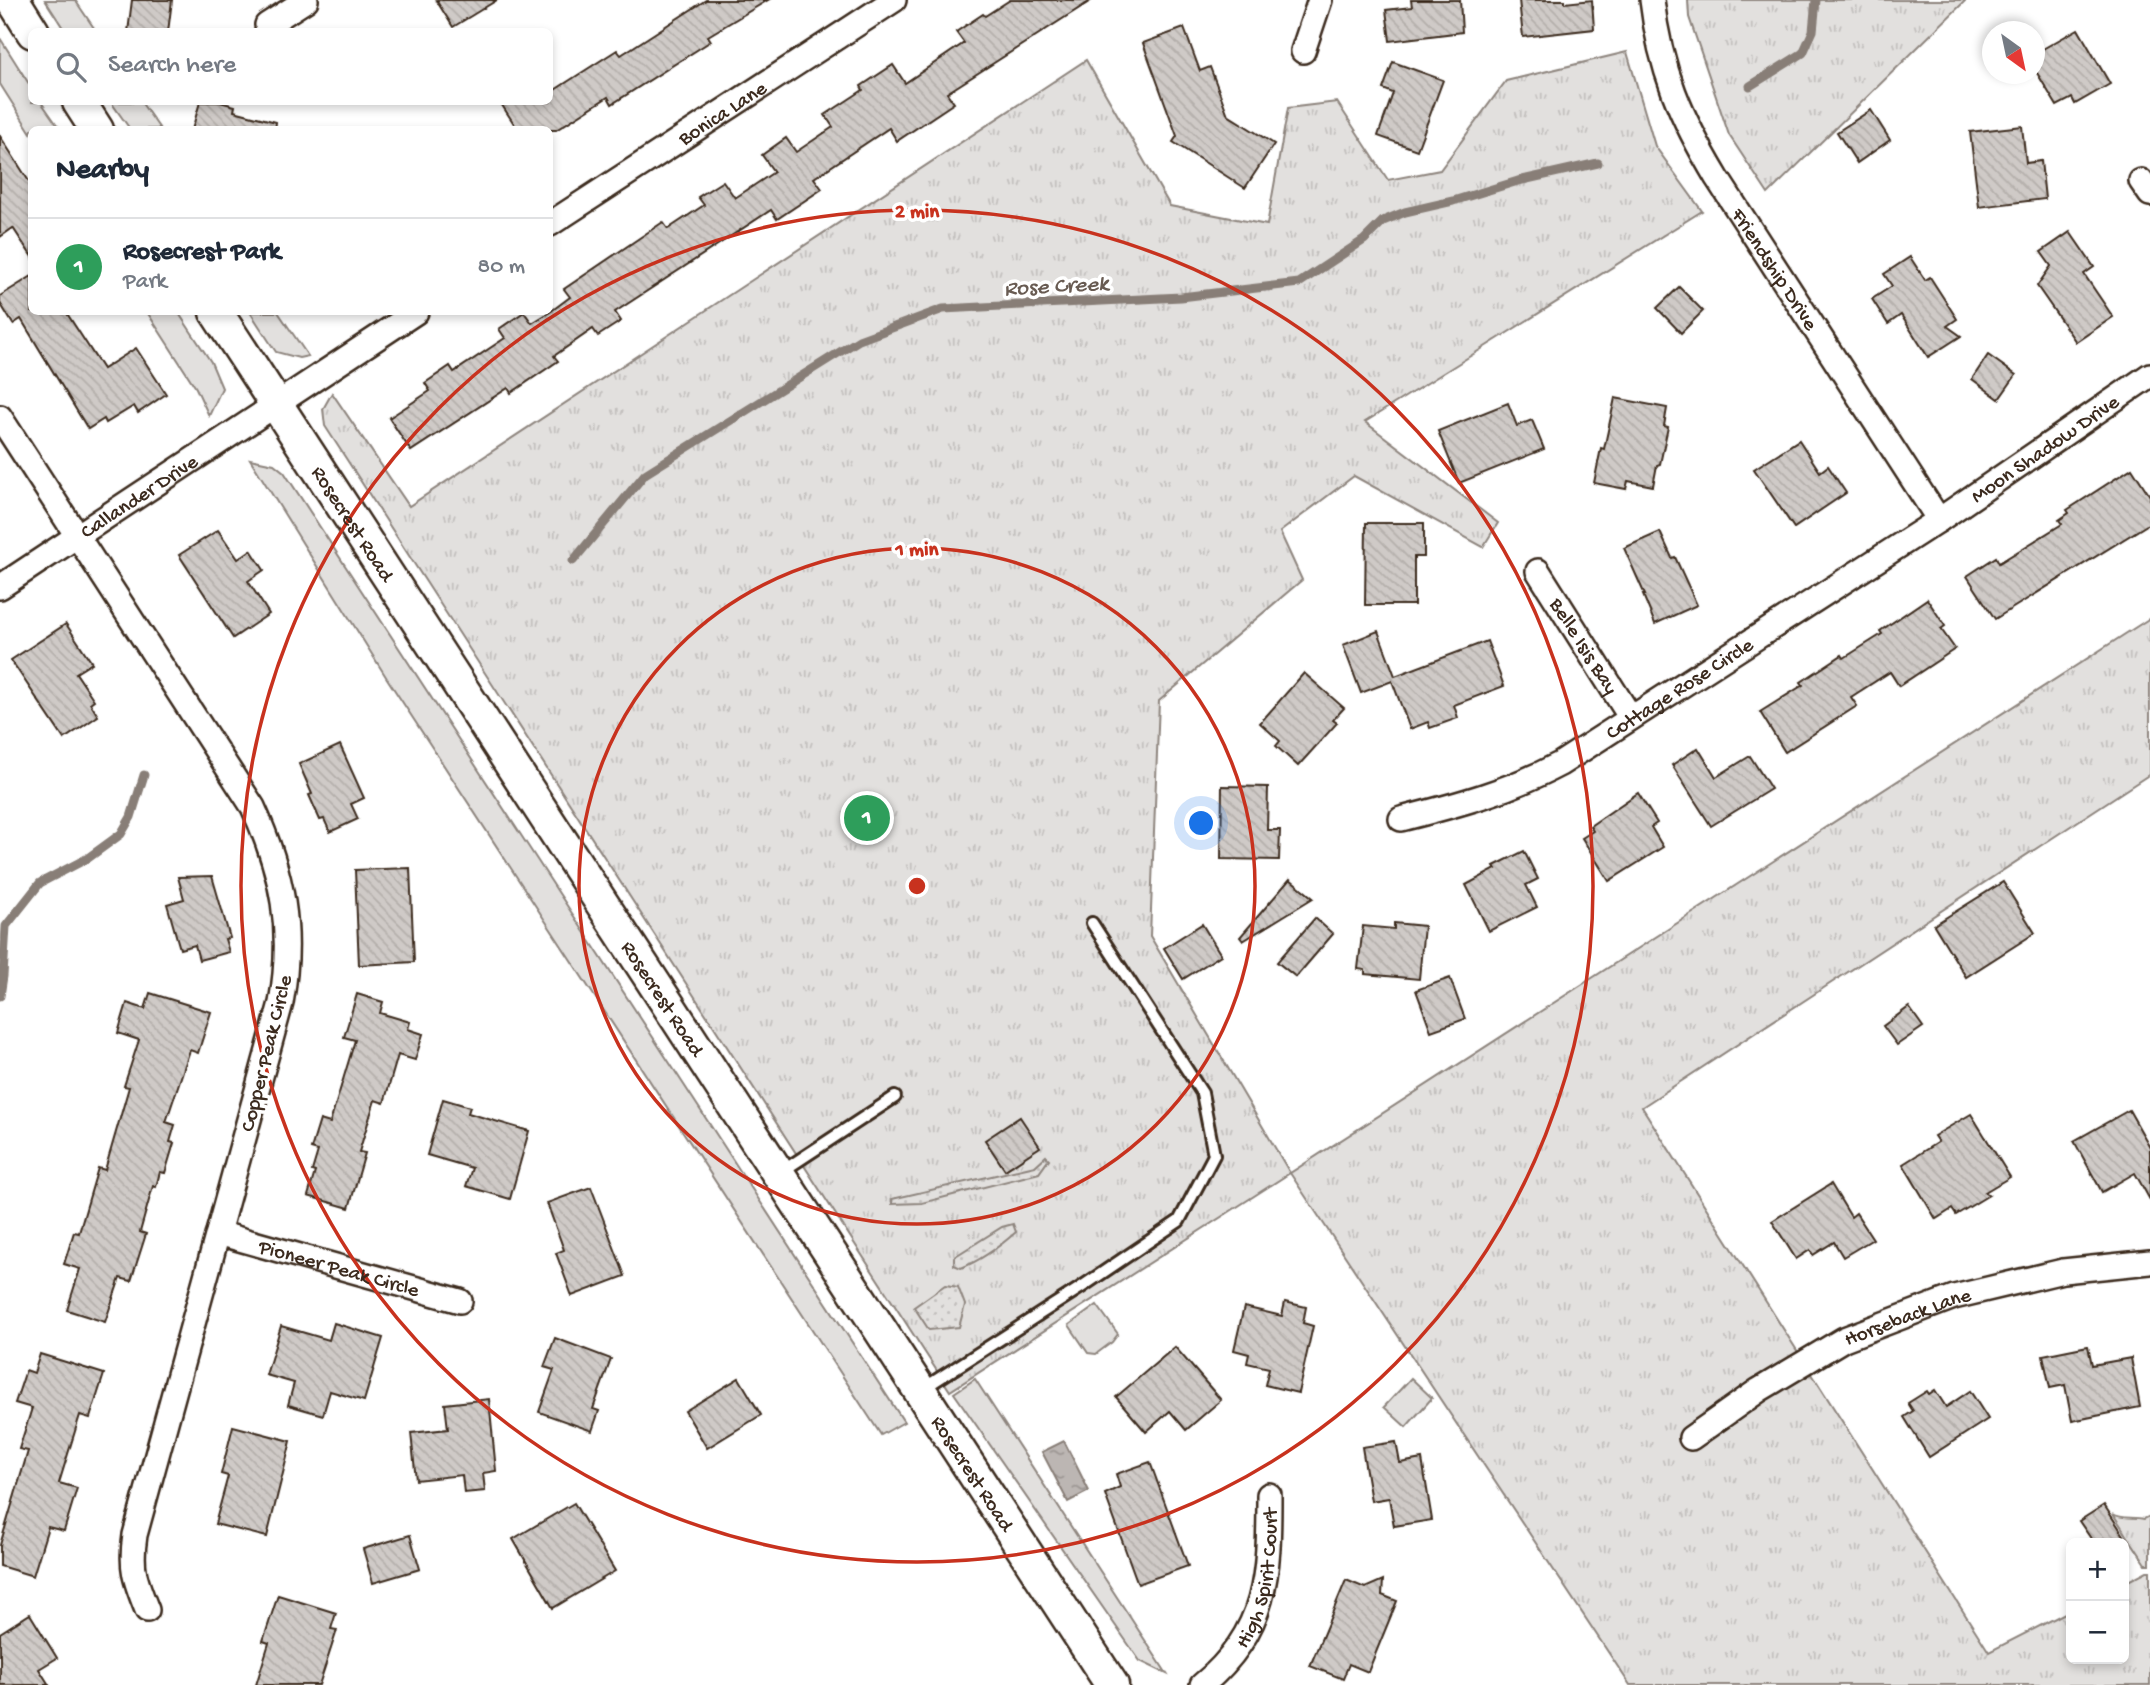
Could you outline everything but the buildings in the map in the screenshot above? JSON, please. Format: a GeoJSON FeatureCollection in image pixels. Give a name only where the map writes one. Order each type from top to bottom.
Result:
{"type":"FeatureCollection","features":[{"type":"Feature","properties":{"kind":"main road"},"geometry":{"type":"LineString","coordinates":[[13,0],[30,28]]}},
{"type":"Feature","properties":{"kind":"main road"},"geometry":{"type":"LineString","coordinates":[[81,105],[94,126]]}},
{"type":"Feature","properties":{"kind":"main road","name":"Rosecrest Road"},"geometry":{"type":"LineString","coordinates":[[218,315],[1112,1685]]}},
{"type":"Feature","properties":{"kind":"street"},"geometry":{"type":"LineString","coordinates":[[267,25],[306,0]]}},
{"type":"Feature","properties":{"kind":"street","name":"Bonica Lane"},"geometry":{"type":"LineString","coordinates":[[553,222],[894,0]]}},
{"type":"Feature","properties":{"kind":"street"},"geometry":{"type":"LineString","coordinates":[[1303,51],[1320,0]]}},
{"type":"Feature","properties":{"kind":"street","name":"Friendship Drive"},"geometry":{"type":"LineString","coordinates":[[1652,0],[1656,31],[1668,79],[1689,130],[1717,178],[1939,520]]}},
{"type":"Feature","properties":{"kind":"street"},"geometry":{"type":"LineString","coordinates":[[276,404],[411,315]]}},
{"type":"Feature","properties":{"kind":"street","name":"Moon Shadow Drive"},"geometry":{"type":"LineString","coordinates":[[1939,520],[2150,375]]}},
{"type":"Feature","properties":{"kind":"street","name":"Callander Drive"},"geometry":{"type":"LineString","coordinates":[[0,587],[276,404]]}},
{"type":"Feature","properties":{"kind":"street","name":"Copper Peak Circle"},"geometry":{"type":"LineString","coordinates":[[0,417],[253,807],[278,870],[284,904],[286,972],[281,1003],[135,1535],[132,1564],[134,1577],[147,1610]]}},
{"type":"Feature","properties":{"kind":"street","name":"Cottage Rose Circle"},"geometry":{"type":"LineString","coordinates":[[1401,819],[1459,805],[1516,785],[1560,764],[1939,520]]}},
{"type":"Feature","properties":{"kind":"street","name":"Belle Isis Bay"},"geometry":{"type":"LineString","coordinates":[[1538,572],[1631,718]]}},
{"type":"Feature","properties":{"kind":"street","name":"Pioneer Peak Circle"},"geometry":{"type":"LineString","coordinates":[[218,1233],[460,1301]]}},
{"type":"Feature","properties":{"kind":"street","name":"Horseback Lane"},"geometry":{"type":"LineString","coordinates":[[1691,1438],[1759,1390],[1844,1339],[1917,1311],[1954,1297],[2063,1271],[2150,1262]]}},
{"type":"Feature","properties":{"kind":"street","name":"High Spirit Court"},"geometry":{"type":"LineString","coordinates":[[1202,1685],[1228,1661],[1240,1645],[1259,1607],[1268,1566],[1269,1495]]}},
{"type":"Feature","properties":{"kind":"lane"},"geometry":{"type":"LineString","coordinates":[[920,1390],[1179,1221],[1214,1156],[1202,1093],[1092,923]]}},
{"type":"Feature","properties":{"kind":"lane"},"geometry":{"type":"LineString","coordinates":[[778,1174],[895,1097]]}},
{"type":"Feature","properties":{"kind":"green space"},"geometry":{"type":"Polygon","coordinates":[[[45,0],[75,0],[94,28],[63,28],[45,0]]]}},
{"type":"Feature","properties":{"kind":"green space"},"geometry":{"type":"Polygon","coordinates":[[[1688,0],[1966,0],[1768,194],[1729,135],[1689,17],[1688,0]]]}},
{"type":"Feature","properties":{"kind":"green space"},"geometry":{"type":"Polygon","coordinates":[[[0,38],[28,82],[28,105],[43,105],[58,126],[28,126],[28,128],[0,84],[0,38]]]}},
{"type":"Feature","properties":{"kind":"green space"},"geometry":{"type":"Polygon","coordinates":[[[1627,52],[1655,146],[1702,211],[1365,422],[1498,523],[1483,547],[1354,476],[1280,532],[1302,580],[1159,701],[1150,936],[1290,1173],[950,1391],[325,426],[323,409],[332,393],[409,506],[1086,60],[1170,206],[1267,225],[1288,108],[1337,102],[1388,180],[1440,170],[1506,81],[1627,52]]]}},
{"type":"Feature","properties":{"kind":"green space"},"geometry":{"type":"Polygon","coordinates":[[[113,105],[143,105],[158,126],[128,126],[113,105]]]}},
{"type":"Feature","properties":{"kind":"green space"},"geometry":{"type":"Polygon","coordinates":[[[149,315],[180,315],[211,362],[222,388],[209,416],[196,388],[149,315]]]}},
{"type":"Feature","properties":{"kind":"green space"},"geometry":{"type":"Polygon","coordinates":[[[252,315],[280,315],[308,356],[299,358],[276,352],[252,315]]]}},
{"type":"Feature","properties":{"kind":"green space"},"geometry":{"type":"Polygon","coordinates":[[[250,459],[274,464],[284,472],[904,1422],[881,1435],[388,680],[250,459]]]}},
{"type":"Feature","properties":{"kind":"green space"},"geometry":{"type":"Polygon","coordinates":[[[2150,618],[2150,774],[1642,1107],[1989,1652],[2066,1613],[2066,1664],[2129,1664],[2129,1580],[2150,1571],[2150,1685],[1630,1685],[1290,1173],[2150,618]]]}},
{"type":"Feature","properties":{"kind":"green space"},"geometry":{"type":"Polygon","coordinates":[[[1046,1156],[1049,1159],[1039,1173],[922,1203],[892,1204],[892,1199],[1035,1166],[1046,1156]]]}},
{"type":"Feature","properties":{"kind":"green space"},"geometry":{"type":"Polygon","coordinates":[[[1013,1224],[1016,1232],[990,1253],[961,1268],[954,1265],[954,1257],[1002,1227],[1013,1224]]]}},
{"type":"Feature","properties":{"kind":"green space"},"geometry":{"type":"Polygon","coordinates":[[[945,1285],[958,1287],[965,1305],[959,1327],[929,1330],[914,1307],[945,1285]]]}},
{"type":"Feature","properties":{"kind":"green space"},"geometry":{"type":"Polygon","coordinates":[[[1097,1305],[1118,1334],[1096,1354],[1088,1353],[1069,1325],[1097,1305]]]}},
{"type":"Feature","properties":{"kind":"green space"},"geometry":{"type":"Polygon","coordinates":[[[1411,1378],[1432,1398],[1406,1427],[1384,1407],[1411,1378]]]}},
{"type":"Feature","properties":{"kind":"green space"},"geometry":{"type":"Polygon","coordinates":[[[975,1379],[1167,1674],[1140,1661],[954,1393],[975,1379]]]}},
{"type":"Feature","properties":{"kind":"green space"},"geometry":{"type":"Polygon","coordinates":[[[2113,1514],[2144,1519],[2150,1516],[2150,1564],[2146,1564],[2113,1514]]]}},
{"type":"Feature","properties":{"kind":"water"},"geometry":{"type":"Polygon","coordinates":[[[1064,1441],[1089,1491],[1068,1502],[1042,1452],[1064,1441]]]}},
{"type":"Feature","properties":{"kind":"waterway","name":"Rose Creek"},"geometry":{"type":"LineString","coordinates":[[1750,86],[1803,53],[1813,31],[1816,0]]}},
{"type":"Feature","properties":{"kind":"waterway","name":"Rose Creek"},"geometry":{"type":"LineString","coordinates":[[573,561],[645,474],[859,340],[943,309],[1181,297],[1299,283],[1364,240],[1383,221],[1405,212],[1518,181],[1598,163]]}},
{"type":"Feature","properties":{"kind":"waterway","name":"Rose Creek"},"geometry":{"type":"LineString","coordinates":[[0,996],[6,926],[40,883],[88,858],[121,834],[131,817],[144,775]]}},
{"type":"Feature","properties":{"kind":"place","name":"Rosecrest Park"},"geometry":{"type":"Point","coordinates":[867,818]}}]}
